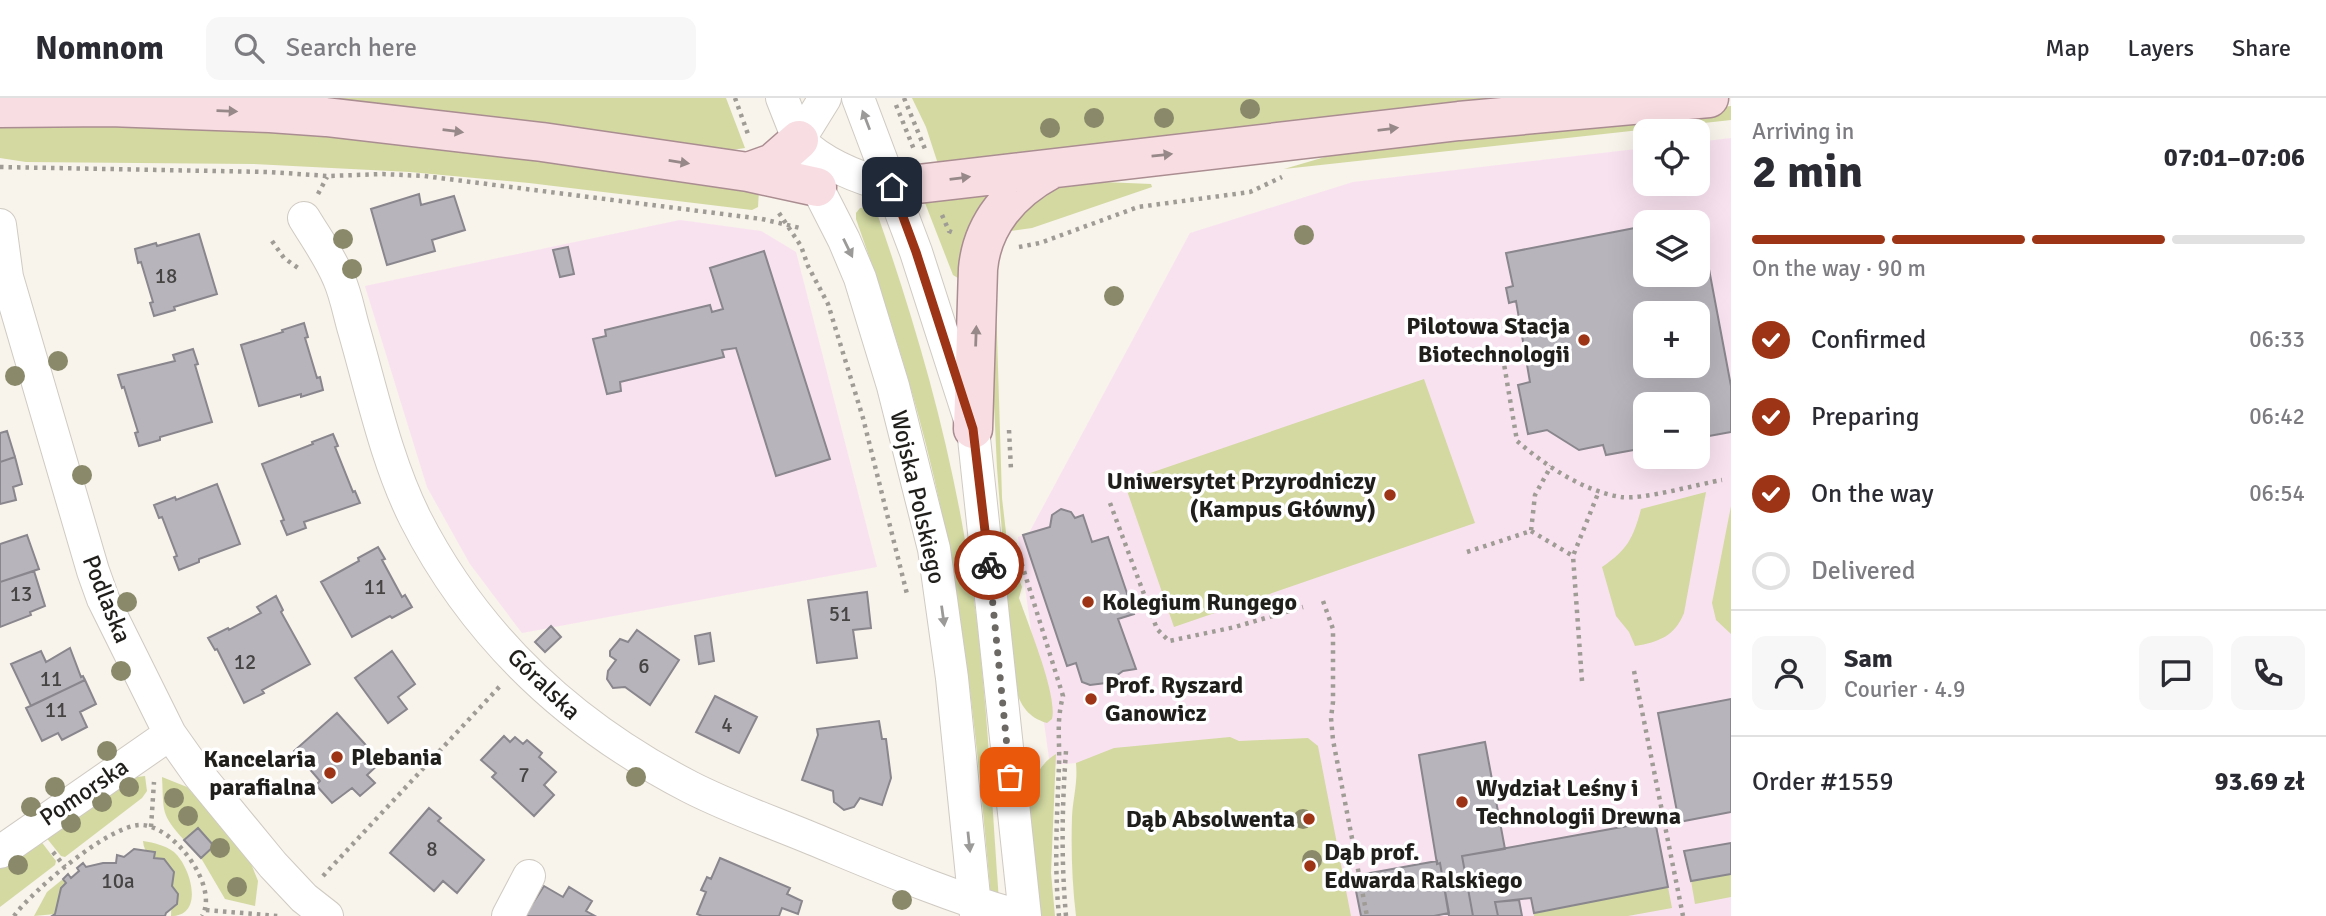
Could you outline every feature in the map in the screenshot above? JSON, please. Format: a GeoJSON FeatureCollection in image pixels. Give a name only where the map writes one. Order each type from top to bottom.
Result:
{"type":"FeatureCollection","features":[{"type":"Feature","properties":{"kind":"main road"},"geometry":{"type":"LineString","coordinates":[[892,187],[1460,121],[1709,98]]}},
{"type":"Feature","properties":{"kind":"main road"},"geometry":{"type":"LineString","coordinates":[[0,108],[110,107],[326,117],[542,142],[748,172],[817,187]]}},
{"type":"Feature","properties":{"kind":"main road"},"geometry":{"type":"LineString","coordinates":[[748,172],[773,163],[799,140]]}},
{"type":"Feature","properties":{"kind":"main road"},"geometry":{"type":"LineString","coordinates":[[973,429],[978,270],[986,236],[1000,210],[1025,184],[1049,170],[1067,166]]}},
{"type":"Feature","properties":{"kind":"street","name":"Wojska Polskiego"},"geometry":{"type":"LineString","coordinates":[[782,98],[817,187],[853,260],[872,314],[934,549],[976,910]]}},
{"type":"Feature","properties":{"kind":"street"},"geometry":{"type":"LineString","coordinates":[[825,98],[799,140],[829,163],[892,187]]}},
{"type":"Feature","properties":{"kind":"street"},"geometry":{"type":"LineString","coordinates":[[858,98],[928,289],[973,429],[1025,916]]}},
{"type":"Feature","properties":{"kind":"street"},"geometry":{"type":"LineString","coordinates":[[817,187],[892,187]]}},
{"type":"Feature","properties":{"kind":"street","name":"Góralska"},"geometry":{"type":"LineString","coordinates":[[304,218],[340,280],[391,458],[415,518],[457,588],[520,664],[562,704],[609,740],[692,788],[976,910],[1018,916]]}},
{"type":"Feature","properties":{"kind":"street","name":"Podlaska"},"geometry":{"type":"LineString","coordinates":[[0,225],[7,277],[93,571],[161,741],[233,817],[273,866],[299,911]]}},
{"type":"Feature","properties":{"kind":"street","name":"Pomorska"},"geometry":{"type":"LineString","coordinates":[[0,852],[161,741]]}},
{"type":"Feature","properties":{"kind":"street"},"geometry":{"type":"LineString","coordinates":[[508,916],[529,876]]}},
{"type":"Feature","properties":{"kind":"path"},"geometry":{"type":"LineString","coordinates":[[0,167],[424,176],[762,219],[800,228]]}},
{"type":"Feature","properties":{"kind":"path"},"geometry":{"type":"LineString","coordinates":[[1040,243],[1138,207],[1250,192],[1282,177]]}},
{"type":"Feature","properties":{"kind":"path"},"geometry":{"type":"LineString","coordinates":[[776,205],[800,246],[828,304],[863,418],[909,601]]}},
{"type":"Feature","properties":{"kind":"path"},"geometry":{"type":"LineString","coordinates":[[1474,356],[1502,352],[1517,442],[1562,474],[1600,491],[1623,497],[1722,480]]}},
{"type":"Feature","properties":{"kind":"path"},"geometry":{"type":"LineString","coordinates":[[1531,531],[1535,495],[1551,466]]}},
{"type":"Feature","properties":{"kind":"path"},"geometry":{"type":"LineString","coordinates":[[1582,681],[1573,556],[1600,491]]}},
{"type":"Feature","properties":{"kind":"path"},"geometry":{"type":"LineString","coordinates":[[1110,503],[1157,629],[1169,641],[1235,628],[1303,607]]}},
{"type":"Feature","properties":{"kind":"path"},"geometry":{"type":"LineString","coordinates":[[1467,552],[1531,531],[1573,556]]}},
{"type":"Feature","properties":{"kind":"path"},"geometry":{"type":"LineString","coordinates":[[1017,547],[1063,696],[1057,719],[1060,755],[1055,876],[1059,916]]}},
{"type":"Feature","properties":{"kind":"path"},"geometry":{"type":"LineString","coordinates":[[1323,601],[1333,629],[1333,740],[1367,916]]}},
{"type":"Feature","properties":{"kind":"path"},"geometry":{"type":"LineString","coordinates":[[206,910],[299,911],[520,664]]}},
{"type":"Feature","properties":{"kind":"path"},"geometry":{"type":"LineString","coordinates":[[1634,671],[1683,916]]}},
{"type":"Feature","properties":{"kind":"path"},"geometry":{"type":"LineString","coordinates":[[151,827],[161,741]]}},
{"type":"Feature","properties":{"kind":"path"},"geometry":{"type":"LineString","coordinates":[[1066,751],[1061,862],[1066,916]]}},
{"type":"Feature","properties":{"kind":"path"},"geometry":{"type":"LineString","coordinates":[[13,916],[65,867],[106,839],[139,825],[151,827],[186,853],[201,877],[206,893],[206,910],[202,916]]}},
{"type":"Feature","properties":{"kind":"path"},"geometry":{"type":"LineString","coordinates":[[51,849],[65,867]]}},
{"type":"Feature","properties":{"kind":"shaded area","name":"Uniwersytet Przyrodniczy (Kampus Główny)"},"geometry":{"type":"Polygon","coordinates":[[[1731,138],[1731,916],[1090,916],[1076,763],[1050,765],[1018,537],[1029,533],[1190,233],[1353,182],[1633,149],[1633,196],[1710,196],[1710,141],[1731,138]]]}},
{"type":"Feature","properties":{"kind":"shaded area"},"geometry":{"type":"Polygon","coordinates":[[[680,220],[761,231],[796,252],[877,567],[522,633],[470,564],[427,487],[365,286],[680,220]]]}},
{"type":"Feature","properties":{"kind":"green space"},"geometry":{"type":"Polygon","coordinates":[[[287,98],[726,98],[745,148],[725,151],[287,98]]]}},
{"type":"Feature","properties":{"kind":"green space"},"geometry":{"type":"Polygon","coordinates":[[[912,98],[1519,98],[938,164],[926,127],[912,98]]]}},
{"type":"Feature","properties":{"kind":"green space"},"geometry":{"type":"Polygon","coordinates":[[[1731,106],[1731,120],[1710,122],[1710,119],[1633,119],[1633,131],[1284,169],[1342,152],[1731,106]]]}},
{"type":"Feature","properties":{"kind":"green space"},"geometry":{"type":"Polygon","coordinates":[[[0,121],[339,132],[759,190],[758,207],[752,210],[529,183],[410,172],[254,164],[26,162],[0,158],[0,121]]]}},
{"type":"Feature","properties":{"kind":"green space"},"geometry":{"type":"Polygon","coordinates":[[[1103,182],[1151,184],[1152,187],[1032,228],[1010,231],[1001,225],[1044,187],[1103,182]]]}},
{"type":"Feature","properties":{"kind":"green space"},"geometry":{"type":"Polygon","coordinates":[[[985,194],[988,200],[961,280],[953,275],[925,203],[985,194]]]}},
{"type":"Feature","properties":{"kind":"green space"},"geometry":{"type":"Polygon","coordinates":[[[868,207],[878,216],[905,296],[939,417],[965,540],[983,675],[999,901],[991,899],[970,691],[944,523],[912,391],[856,219],[860,208],[868,207]]]}},
{"type":"Feature","properties":{"kind":"green space"},"geometry":{"type":"Polygon","coordinates":[[[995,270],[1002,498],[1008,550],[1022,587],[1019,598],[1051,694],[1052,719],[1047,723],[1027,711],[1017,692],[1013,676],[997,468],[989,298],[995,270]]]}},
{"type":"Feature","properties":{"kind":"green space"},"geometry":{"type":"Polygon","coordinates":[[[1424,379],[1475,523],[1174,627],[1124,482],[1424,379]]]}},
{"type":"Feature","properties":{"kind":"green space"},"geometry":{"type":"Polygon","coordinates":[[[1706,492],[1684,613],[1676,627],[1665,637],[1635,646],[1629,632],[1616,616],[1602,567],[1628,543],[1641,509],[1706,492]]]}},
{"type":"Feature","properties":{"kind":"green space"},"geometry":{"type":"Polygon","coordinates":[[[1731,506],[1731,634],[1716,620],[1712,603],[1731,506]]]}},
{"type":"Feature","properties":{"kind":"green space"},"geometry":{"type":"Polygon","coordinates":[[[1230,737],[1239,741],[1308,738],[1318,746],[1351,916],[1076,916],[1072,817],[1076,763],[1114,748],[1230,737]]]}},
{"type":"Feature","properties":{"kind":"green space"},"geometry":{"type":"Polygon","coordinates":[[[1056,754],[1051,873],[1055,916],[1040,916],[1031,797],[1038,773],[1056,754]]]}},
{"type":"Feature","properties":{"kind":"green space"},"geometry":{"type":"Polygon","coordinates":[[[145,776],[147,791],[142,798],[65,857],[61,856],[45,836],[129,778],[145,776]]]}},
{"type":"Feature","properties":{"kind":"green space"},"geometry":{"type":"Polygon","coordinates":[[[162,777],[187,787],[248,856],[258,881],[255,906],[225,899],[201,858],[214,846],[198,828],[184,840],[171,824],[165,812],[162,777]]]}},
{"type":"Feature","properties":{"kind":"green space"},"geometry":{"type":"Polygon","coordinates":[[[40,840],[56,861],[55,865],[0,907],[0,869],[40,840]]]}},
{"type":"Feature","properties":{"kind":"green space"},"geometry":{"type":"Polygon","coordinates":[[[143,841],[174,852],[185,868],[192,890],[188,908],[182,914],[171,916],[172,886],[164,859],[149,854],[143,841]]]}},
{"type":"Feature","properties":{"kind":"green space"},"geometry":{"type":"Polygon","coordinates":[[[1731,874],[1731,897],[1695,904],[1691,881],[1731,874]]]}},
{"type":"Feature","properties":{"kind":"green space"},"geometry":{"type":"Polygon","coordinates":[[[63,879],[66,883],[61,888],[55,914],[34,916],[47,892],[63,879]]]}},
{"type":"Feature","properties":{"kind":"green space"},"geometry":{"type":"Polygon","coordinates":[[[1668,887],[1672,908],[1628,916],[1534,916],[1534,913],[1668,887]]]}},
{"type":"Feature","properties":{"kind":"building"},"geometry":{"type":"Polygon","coordinates":[[[419,194],[421,205],[454,196],[465,230],[432,240],[435,251],[387,265],[371,209],[419,194]]]}},
{"type":"Feature","properties":{"kind":"building","name":"Pilotowa Stacja Biotechnologii"},"geometry":{"type":"Polygon","coordinates":[[[1633,228],[1633,287],[1710,287],[1710,274],[1731,386],[1731,432],[1710,436],[1710,392],[1633,392],[1633,450],[1606,455],[1603,445],[1579,450],[1547,430],[1528,434],[1518,385],[1530,382],[1516,301],[1509,303],[1506,288],[1513,286],[1506,253],[1633,228]]]}},
{"type":"Feature","properties":{"kind":"building"},"geometry":{"type":"Polygon","coordinates":[[[199,234],[217,294],[154,316],[150,303],[153,302],[135,249],[199,234]]]}},
{"type":"Feature","properties":{"kind":"building"},"geometry":{"type":"Polygon","coordinates":[[[568,247],[574,274],[560,277],[553,250],[568,247]]]}},
{"type":"Feature","properties":{"kind":"building"},"geometry":{"type":"Polygon","coordinates":[[[764,251],[830,459],[776,476],[736,348],[722,350],[724,357],[620,382],[621,391],[607,394],[593,339],[606,336],[605,330],[710,305],[712,312],[723,309],[710,268],[764,251]]]}},
{"type":"Feature","properties":{"kind":"building"},"geometry":{"type":"Polygon","coordinates":[[[304,323],[308,337],[305,338],[323,390],[259,406],[241,345],[304,323]]]}},
{"type":"Feature","properties":{"kind":"building"},"geometry":{"type":"Polygon","coordinates":[[[193,349],[212,422],[139,446],[135,433],[138,432],[118,375],[175,361],[173,355],[193,349]]]}},
{"type":"Feature","properties":{"kind":"building"},"geometry":{"type":"Polygon","coordinates":[[[7,431],[15,457],[0,462],[0,433],[7,431]]]}},
{"type":"Feature","properties":{"kind":"building"},"geometry":{"type":"Polygon","coordinates":[[[333,434],[338,446],[335,447],[360,503],[304,522],[306,528],[287,535],[281,521],[284,520],[262,464],[333,434]]]}},
{"type":"Feature","properties":{"kind":"building"},"geometry":{"type":"Polygon","coordinates":[[[15,457],[22,484],[13,487],[16,500],[0,504],[0,462],[15,457]]]}},
{"type":"Feature","properties":{"kind":"building"},"geometry":{"type":"Polygon","coordinates":[[[217,484],[240,544],[199,559],[199,562],[179,570],[174,557],[177,556],[162,517],[159,518],[154,505],[175,497],[176,500],[217,484]]]}},
{"type":"Feature","properties":{"kind":"building","name":"Kolegium Rungego"},"geometry":{"type":"Polygon","coordinates":[[[1061,509],[1071,512],[1075,518],[1083,515],[1092,542],[1108,537],[1134,614],[1118,619],[1136,669],[1123,671],[1106,683],[1090,685],[1082,682],[1076,663],[1067,666],[1023,535],[1050,527],[1052,515],[1061,509]]]}},
{"type":"Feature","properties":{"kind":"building"},"geometry":{"type":"Polygon","coordinates":[[[27,535],[39,569],[0,582],[0,544],[27,535]]]}},
{"type":"Feature","properties":{"kind":"building"},"geometry":{"type":"Polygon","coordinates":[[[378,547],[402,597],[405,595],[412,607],[352,637],[321,582],[378,547]]]}},
{"type":"Feature","properties":{"kind":"building"},"geometry":{"type":"Polygon","coordinates":[[[34,571],[45,606],[30,612],[31,615],[0,627],[0,582],[34,571]]]}},
{"type":"Feature","properties":{"kind":"building"},"geometry":{"type":"Polygon","coordinates":[[[867,592],[871,628],[853,630],[857,658],[817,663],[808,600],[867,592]]]}},
{"type":"Feature","properties":{"kind":"building"},"geometry":{"type":"Polygon","coordinates":[[[276,596],[283,610],[281,612],[310,664],[244,703],[217,649],[215,650],[208,638],[261,613],[257,607],[276,596]]]}},
{"type":"Feature","properties":{"kind":"building"},"geometry":{"type":"Polygon","coordinates":[[[551,626],[561,637],[545,652],[535,642],[551,626]]]}},
{"type":"Feature","properties":{"kind":"building"},"geometry":{"type":"Polygon","coordinates":[[[637,630],[679,660],[650,705],[625,687],[613,688],[607,679],[608,671],[616,660],[610,656],[610,651],[620,639],[628,642],[637,630]]]}},
{"type":"Feature","properties":{"kind":"building"},"geometry":{"type":"Polygon","coordinates":[[[710,633],[714,661],[699,664],[695,636],[710,633]]]}},
{"type":"Feature","properties":{"kind":"building"},"geometry":{"type":"Polygon","coordinates":[[[70,648],[81,677],[85,680],[31,706],[11,664],[41,651],[46,662],[70,648]]]}},
{"type":"Feature","properties":{"kind":"building"},"geometry":{"type":"Polygon","coordinates":[[[392,651],[415,684],[398,697],[407,709],[388,723],[355,678],[392,651]]]}},
{"type":"Feature","properties":{"kind":"building"},"geometry":{"type":"Polygon","coordinates":[[[85,680],[96,704],[80,712],[87,727],[62,740],[58,733],[42,741],[26,708],[85,680]]]}},
{"type":"Feature","properties":{"kind":"building"},"geometry":{"type":"Polygon","coordinates":[[[715,696],[757,717],[739,753],[696,732],[715,696]]]}},
{"type":"Feature","properties":{"kind":"building"},"geometry":{"type":"Polygon","coordinates":[[[1731,699],[1731,812],[1679,822],[1658,713],[1731,699]]]}},
{"type":"Feature","properties":{"kind":"building","name":"Plebania"},"geometry":{"type":"Polygon","coordinates":[[[337,713],[381,762],[367,775],[375,783],[360,796],[352,788],[332,803],[316,785],[320,781],[294,751],[337,713]]]}},
{"type":"Feature","properties":{"kind":"building"},"geometry":{"type":"Polygon","coordinates":[[[879,721],[882,739],[886,739],[891,778],[882,805],[860,798],[854,807],[844,810],[834,802],[833,791],[802,780],[818,735],[817,729],[879,721]]]}},
{"type":"Feature","properties":{"kind":"building"},"geometry":{"type":"Polygon","coordinates":[[[504,736],[510,742],[515,737],[523,744],[527,740],[542,753],[539,757],[556,772],[544,785],[554,795],[534,816],[492,777],[496,773],[481,760],[504,736]]]}},
{"type":"Feature","properties":{"kind":"building","name":"Wydział Leśny i Technologii Drewna"},"geometry":{"type":"Polygon","coordinates":[[[1485,742],[1505,849],[1462,856],[1473,916],[1449,916],[1440,863],[1437,864],[1419,755],[1485,742]]]}},
{"type":"Feature","properties":{"kind":"building"},"geometry":{"type":"Polygon","coordinates":[[[429,808],[441,818],[438,821],[484,860],[457,893],[443,881],[434,891],[390,853],[429,808]]]}},
{"type":"Feature","properties":{"kind":"building"},"geometry":{"type":"Polygon","coordinates":[[[1655,821],[1668,887],[1534,913],[1531,898],[1495,902],[1498,916],[1473,916],[1462,856],[1655,821]]]}},
{"type":"Feature","properties":{"kind":"building"},"geometry":{"type":"Polygon","coordinates":[[[198,828],[214,846],[201,858],[184,840],[198,828]]]}},
{"type":"Feature","properties":{"kind":"building"},"geometry":{"type":"Polygon","coordinates":[[[1731,843],[1731,874],[1691,881],[1684,851],[1731,843]]]}},
{"type":"Feature","properties":{"kind":"building"},"geometry":{"type":"Polygon","coordinates":[[[134,849],[155,852],[154,858],[164,859],[174,872],[172,886],[178,894],[177,904],[165,916],[52,916],[55,914],[61,888],[66,883],[63,879],[68,874],[71,878],[83,863],[86,867],[116,863],[117,855],[124,857],[134,849]]]}},
{"type":"Feature","properties":{"kind":"building"},"geometry":{"type":"Polygon","coordinates":[[[720,858],[790,888],[787,894],[802,901],[798,914],[782,908],[779,916],[697,914],[706,892],[701,890],[707,877],[711,879],[720,858]]]}},
{"type":"Feature","properties":{"kind":"building"},"geometry":{"type":"Polygon","coordinates":[[[1437,861],[1437,864],[1440,863],[1449,913],[1434,916],[1361,916],[1353,876],[1437,861]]]}},
{"type":"Feature","properties":{"kind":"building"},"geometry":{"type":"Polygon","coordinates":[[[544,886],[563,897],[569,887],[592,901],[586,911],[595,916],[525,916],[527,900],[533,903],[544,886]]]}},
{"type":"Feature","properties":{"kind":"building","name":"Wydział Leśny i Technologii Drewna"},"geometry":{"type":"Polygon","coordinates":[[[1519,900],[1522,916],[1498,916],[1495,902],[1519,900]]]}},
{"type":"Feature","properties":{"kind":"way so far"},"geometry":{"type":"LineString","coordinates":[[989,565],[1010,777]]}},
{"type":"Feature","properties":{"kind":"place","name":"Pilotowa Stacja Biotechnologii"},"geometry":{"type":"Point","coordinates":[1584,340]}},
{"type":"Feature","properties":{"kind":"place","name":"Uniwersytet Przyrodniczy (Kampus Główny)"},"geometry":{"type":"Point","coordinates":[1390,495]}},
{"type":"Feature","properties":{"kind":"place","name":"Kolegium Rungego"},"geometry":{"type":"Point","coordinates":[1088,602]}},
{"type":"Feature","properties":{"kind":"place","name":"Prof. Ryszard Ganowicz"},"geometry":{"type":"Point","coordinates":[1091,699]}},
{"type":"Feature","properties":{"kind":"place","name":"Plebania"},"geometry":{"type":"Point","coordinates":[337,757]}},
{"type":"Feature","properties":{"kind":"place","name":"Kancelaria parafialna"},"geometry":{"type":"Point","coordinates":[330,773]}},
{"type":"Feature","properties":{"kind":"place","name":"Wydział Leśny i Technologii Drewna"},"geometry":{"type":"Point","coordinates":[1462,802]}},
{"type":"Feature","properties":{"kind":"place","name":"Dąb Absolwenta"},"geometry":{"type":"Point","coordinates":[1309,819]}},
{"type":"Feature","properties":{"kind":"place","name":"Dąb prof. Edwarda Ralskiego"},"geometry":{"type":"Point","coordinates":[1310,866]}},
{"type":"Feature","properties":{"kind":"route"},"geometry":{"type":"LineString","coordinates":[[892,187],[916,252],[973,429],[989,565]]}}]}
